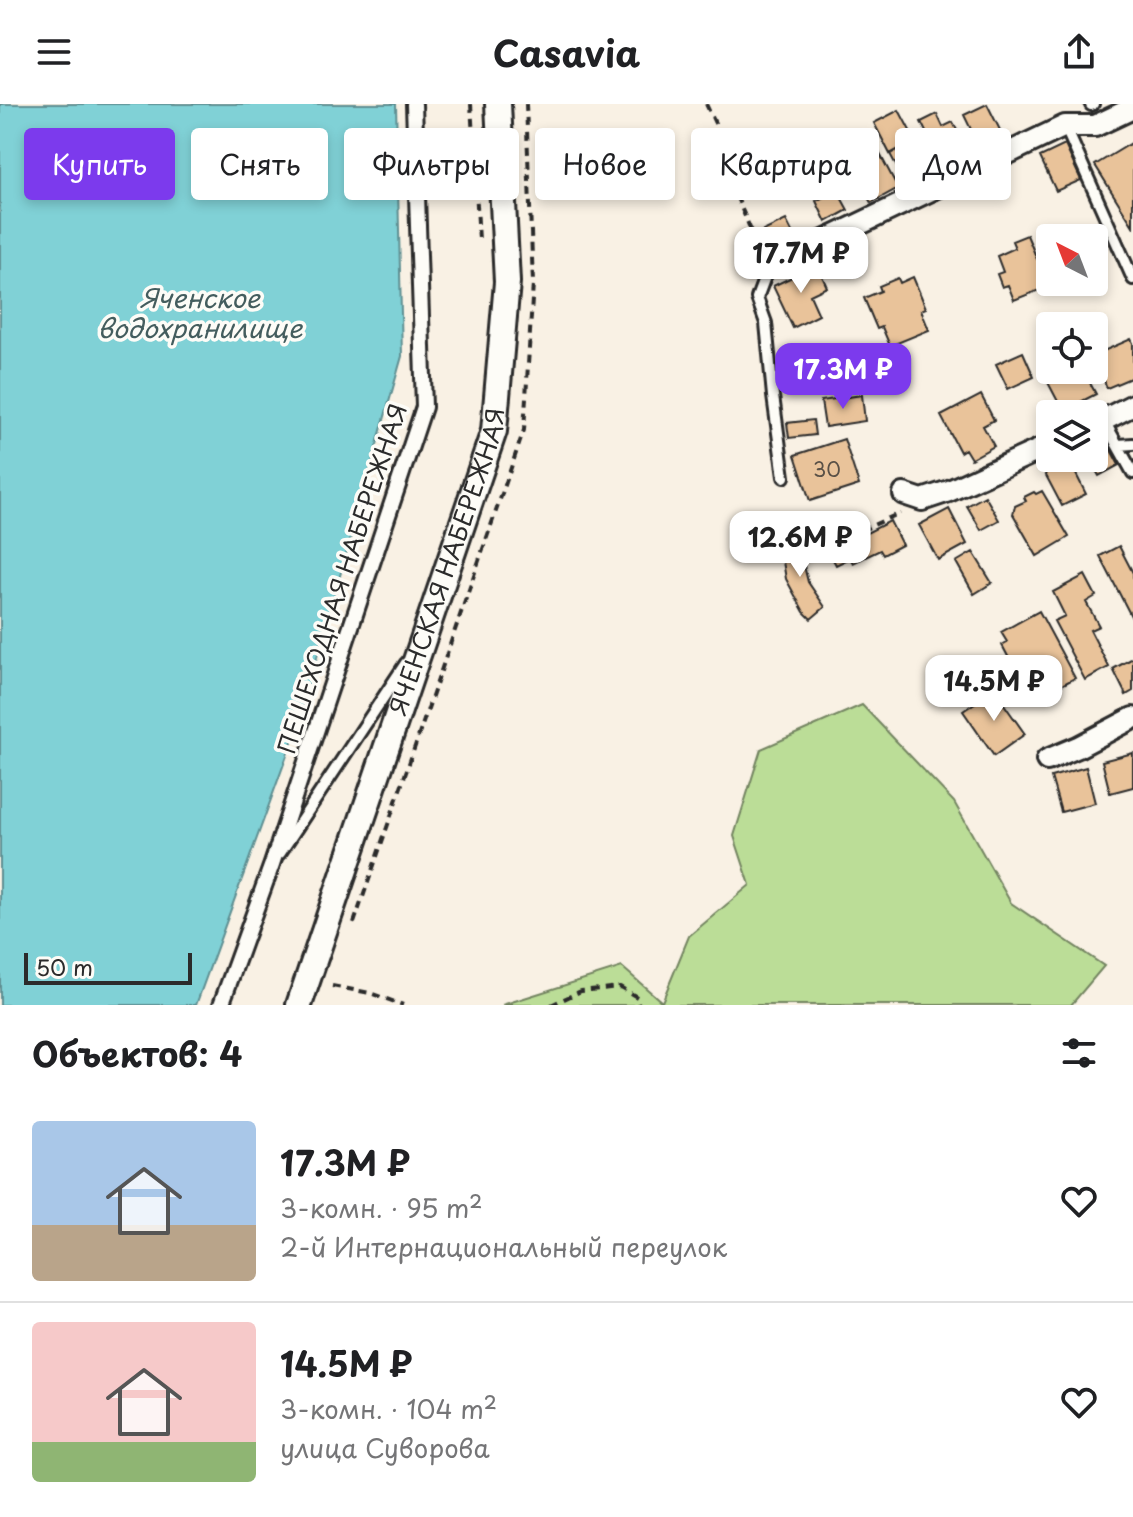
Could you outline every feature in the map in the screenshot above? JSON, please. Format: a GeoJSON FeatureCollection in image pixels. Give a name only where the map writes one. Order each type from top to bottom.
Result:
{"type":"FeatureCollection","features":[{"type":"Feature","properties":{"kind":"street","name":"ПЕШЕХОДНАЯ НАБЕРЕЖНАЯ"},"geometry":{"type":"LineString","coordinates":[[221,1005],[272,864],[424,407],[414,104]]}},
{"type":"Feature","properties":{"kind":"street","name":"ЯЧЕНСКАЯ НАБЕРЕЖНАЯ"},"geometry":{"type":"LineString","coordinates":[[299,1005],[494,431],[507,282],[498,104]]}},
{"type":"Feature","properties":{"kind":"street"},"geometry":{"type":"LineString","coordinates":[[776,264],[1065,126],[1095,126],[1133,108]]}},
{"type":"Feature","properties":{"kind":"street"},"geometry":{"type":"LineString","coordinates":[[1108,418],[1133,405]]}},
{"type":"Feature","properties":{"kind":"street"},"geometry":{"type":"LineString","coordinates":[[913,497],[949,491],[1036,451]]}},
{"type":"Feature","properties":{"kind":"street"},"geometry":{"type":"LineString","coordinates":[[1047,760],[1133,718]]}},
{"type":"Feature","properties":{"kind":"lane"},"geometry":{"type":"LineString","coordinates":[[1065,126],[1133,279]]}},
{"type":"Feature","properties":{"kind":"lane"},"geometry":{"type":"LineString","coordinates":[[776,264],[767,271],[757,298],[766,323],[784,477]]}},
{"type":"Feature","properties":{"kind":"lane"},"geometry":{"type":"LineString","coordinates":[[1108,433],[1133,473]]}},
{"type":"Feature","properties":{"kind":"lane"},"geometry":{"type":"LineString","coordinates":[[1118,445],[1133,444]]}},
{"type":"Feature","properties":{"kind":"lane"},"geometry":{"type":"LineString","coordinates":[[272,864],[426,633]]}},
{"type":"Feature","properties":{"kind":"path"},"geometry":{"type":"LineString","coordinates":[[471,104],[480,254]]}},
{"type":"Feature","properties":{"kind":"path"},"geometry":{"type":"LineString","coordinates":[[706,104],[720,134],[726,172],[751,233],[760,253],[776,264]]}},
{"type":"Feature","properties":{"kind":"path"},"geometry":{"type":"LineString","coordinates":[[836,542],[905,511],[913,497]]}},
{"type":"Feature","properties":{"kind":"path"},"geometry":{"type":"LineString","coordinates":[[332,986],[370,993],[403,1005]]}},
{"type":"Feature","properties":{"kind":"path"},"geometry":{"type":"LineString","coordinates":[[551,1005],[581,991],[620,987],[637,997],[639,1005]]}},
{"type":"Feature","properties":{"kind":"green space"},"geometry":{"type":"Polygon","coordinates":[[[862,705],[954,802],[1011,903],[1104,966],[1071,1005],[502,1005],[622,967],[662,1002],[689,936],[750,885],[734,836],[761,749],[862,705]]]}},
{"type":"Feature","properties":{"kind":"water","name":"Яченское водохранилище"},"geometry":{"type":"Polygon","coordinates":[[[0,104],[396,104],[397,128],[344,128],[344,200],[398,200],[402,356],[297,728],[196,1005],[0,1005],[0,104]]]}},
{"type":"Feature","properties":{"kind":"building"},"geometry":{"type":"Polygon","coordinates":[[[987,104],[999,128],[970,128],[964,115],[987,104]]]}},
{"type":"Feature","properties":{"kind":"building"},"geometry":{"type":"Polygon","coordinates":[[[899,110],[909,128],[895,128],[895,151],[890,154],[874,123],[899,110]]]}},
{"type":"Feature","properties":{"kind":"building"},"geometry":{"type":"Polygon","coordinates":[[[937,114],[943,127],[953,122],[956,128],[924,128],[921,122],[937,114]]]}},
{"type":"Feature","properties":{"kind":"building"},"geometry":{"type":"Polygon","coordinates":[[[1133,142],[1133,226],[1095,165],[1133,142]]]}},
{"type":"Feature","properties":{"kind":"building"},"geometry":{"type":"Polygon","coordinates":[[[1065,145],[1081,180],[1056,191],[1040,157],[1065,145]]]}},
{"type":"Feature","properties":{"kind":"building"},"geometry":{"type":"Polygon","coordinates":[[[879,152],[895,182],[895,190],[879,199],[879,152]]]}},
{"type":"Feature","properties":{"kind":"building"},"geometry":{"type":"Polygon","coordinates":[[[842,200],[848,210],[826,222],[816,201],[842,200]]]}},
{"type":"Feature","properties":{"kind":"building"},"geometry":{"type":"Polygon","coordinates":[[[786,220],[795,238],[766,252],[757,234],[786,220]]]}},
{"type":"Feature","properties":{"kind":"building"},"geometry":{"type":"Polygon","coordinates":[[[1027,235],[1036,257],[1036,291],[1014,300],[1008,285],[1002,287],[997,274],[1003,272],[997,256],[1015,248],[1012,241],[1027,235]]]}},
{"type":"Feature","properties":{"kind":"building"},"geometry":{"type":"Polygon","coordinates":[[[817,265],[827,287],[810,295],[819,315],[793,328],[773,286],[817,265]]]}},
{"type":"Feature","properties":{"kind":"building"},"geometry":{"type":"Polygon","coordinates":[[[913,277],[926,308],[921,310],[929,330],[890,346],[882,327],[877,329],[864,298],[881,291],[879,286],[898,278],[900,283],[913,277]]]}},
{"type":"Feature","properties":{"kind":"building"},"geometry":{"type":"Polygon","coordinates":[[[1131,339],[1133,377],[1107,388],[1105,384],[1108,384],[1108,349],[1131,339]]]}},
{"type":"Feature","properties":{"kind":"building"},"geometry":{"type":"Polygon","coordinates":[[[1023,352],[1034,377],[1008,389],[996,364],[1023,352]]]}},
{"type":"Feature","properties":{"kind":"building"},"geometry":{"type":"Polygon","coordinates":[[[1049,384],[1091,384],[1096,394],[1084,400],[1057,400],[1049,384]]]}},
{"type":"Feature","properties":{"kind":"building"},"geometry":{"type":"Polygon","coordinates":[[[862,395],[865,421],[825,427],[821,401],[862,395]]]}},
{"type":"Feature","properties":{"kind":"building"},"geometry":{"type":"Polygon","coordinates":[[[981,395],[994,420],[983,426],[994,446],[971,459],[965,449],[960,452],[941,416],[981,395]]]}},
{"type":"Feature","properties":{"kind":"building"},"geometry":{"type":"Polygon","coordinates":[[[813,420],[815,435],[789,438],[787,423],[813,420]]]}},
{"type":"Feature","properties":{"kind":"building"},"geometry":{"type":"Polygon","coordinates":[[[844,439],[859,485],[810,501],[795,455],[844,439]]]}},
{"type":"Feature","properties":{"kind":"building"},"geometry":{"type":"Polygon","coordinates":[[[1108,445],[1119,465],[1108,471],[1108,445]]]}},
{"type":"Feature","properties":{"kind":"building"},"geometry":{"type":"Polygon","coordinates":[[[1044,472],[1075,472],[1086,494],[1062,506],[1044,472]]]}},
{"type":"Feature","properties":{"kind":"building"},"geometry":{"type":"Polygon","coordinates":[[[1042,491],[1069,537],[1037,556],[1013,514],[1015,506],[1026,501],[1024,497],[1042,491]]]}},
{"type":"Feature","properties":{"kind":"building"},"geometry":{"type":"Polygon","coordinates":[[[985,496],[999,520],[981,530],[967,506],[985,496]]]}},
{"type":"Feature","properties":{"kind":"building"},"geometry":{"type":"Polygon","coordinates":[[[949,509],[967,544],[938,560],[919,525],[949,509]]]}},
{"type":"Feature","properties":{"kind":"building"},"geometry":{"type":"Polygon","coordinates":[[[890,521],[902,545],[883,555],[880,550],[853,563],[850,558],[836,565],[829,552],[890,521]]]}},
{"type":"Feature","properties":{"kind":"building"},"geometry":{"type":"Polygon","coordinates":[[[798,541],[808,582],[825,607],[811,619],[786,579],[780,544],[798,541]]]}},
{"type":"Feature","properties":{"kind":"building"},"geometry":{"type":"Polygon","coordinates":[[[1119,546],[1133,573],[1133,620],[1100,556],[1119,546]]]}},
{"type":"Feature","properties":{"kind":"building"},"geometry":{"type":"Polygon","coordinates":[[[973,552],[992,583],[974,594],[956,562],[973,552]]]}},
{"type":"Feature","properties":{"kind":"building"},"geometry":{"type":"Polygon","coordinates":[[[1085,575],[1096,596],[1086,602],[1099,626],[1090,630],[1109,667],[1085,680],[1054,621],[1065,616],[1053,592],[1085,575]]]}},
{"type":"Feature","properties":{"kind":"building"},"geometry":{"type":"Polygon","coordinates":[[[1039,611],[1075,678],[1037,698],[1028,682],[1023,685],[1002,645],[1007,642],[1001,632],[1039,611]]]}},
{"type":"Feature","properties":{"kind":"building"},"geometry":{"type":"Polygon","coordinates":[[[1133,658],[1133,691],[1126,695],[1113,669],[1133,658]]]}},
{"type":"Feature","properties":{"kind":"building"},"geometry":{"type":"Polygon","coordinates":[[[994,690],[1025,734],[994,756],[963,711],[994,690]]]}},
{"type":"Feature","properties":{"kind":"building"},"geometry":{"type":"Polygon","coordinates":[[[1133,753],[1133,787],[1110,793],[1102,761],[1133,753]]]}},
{"type":"Feature","properties":{"kind":"building"},"geometry":{"type":"Polygon","coordinates":[[[1086,767],[1095,803],[1061,812],[1051,777],[1086,767]]]}}]}
